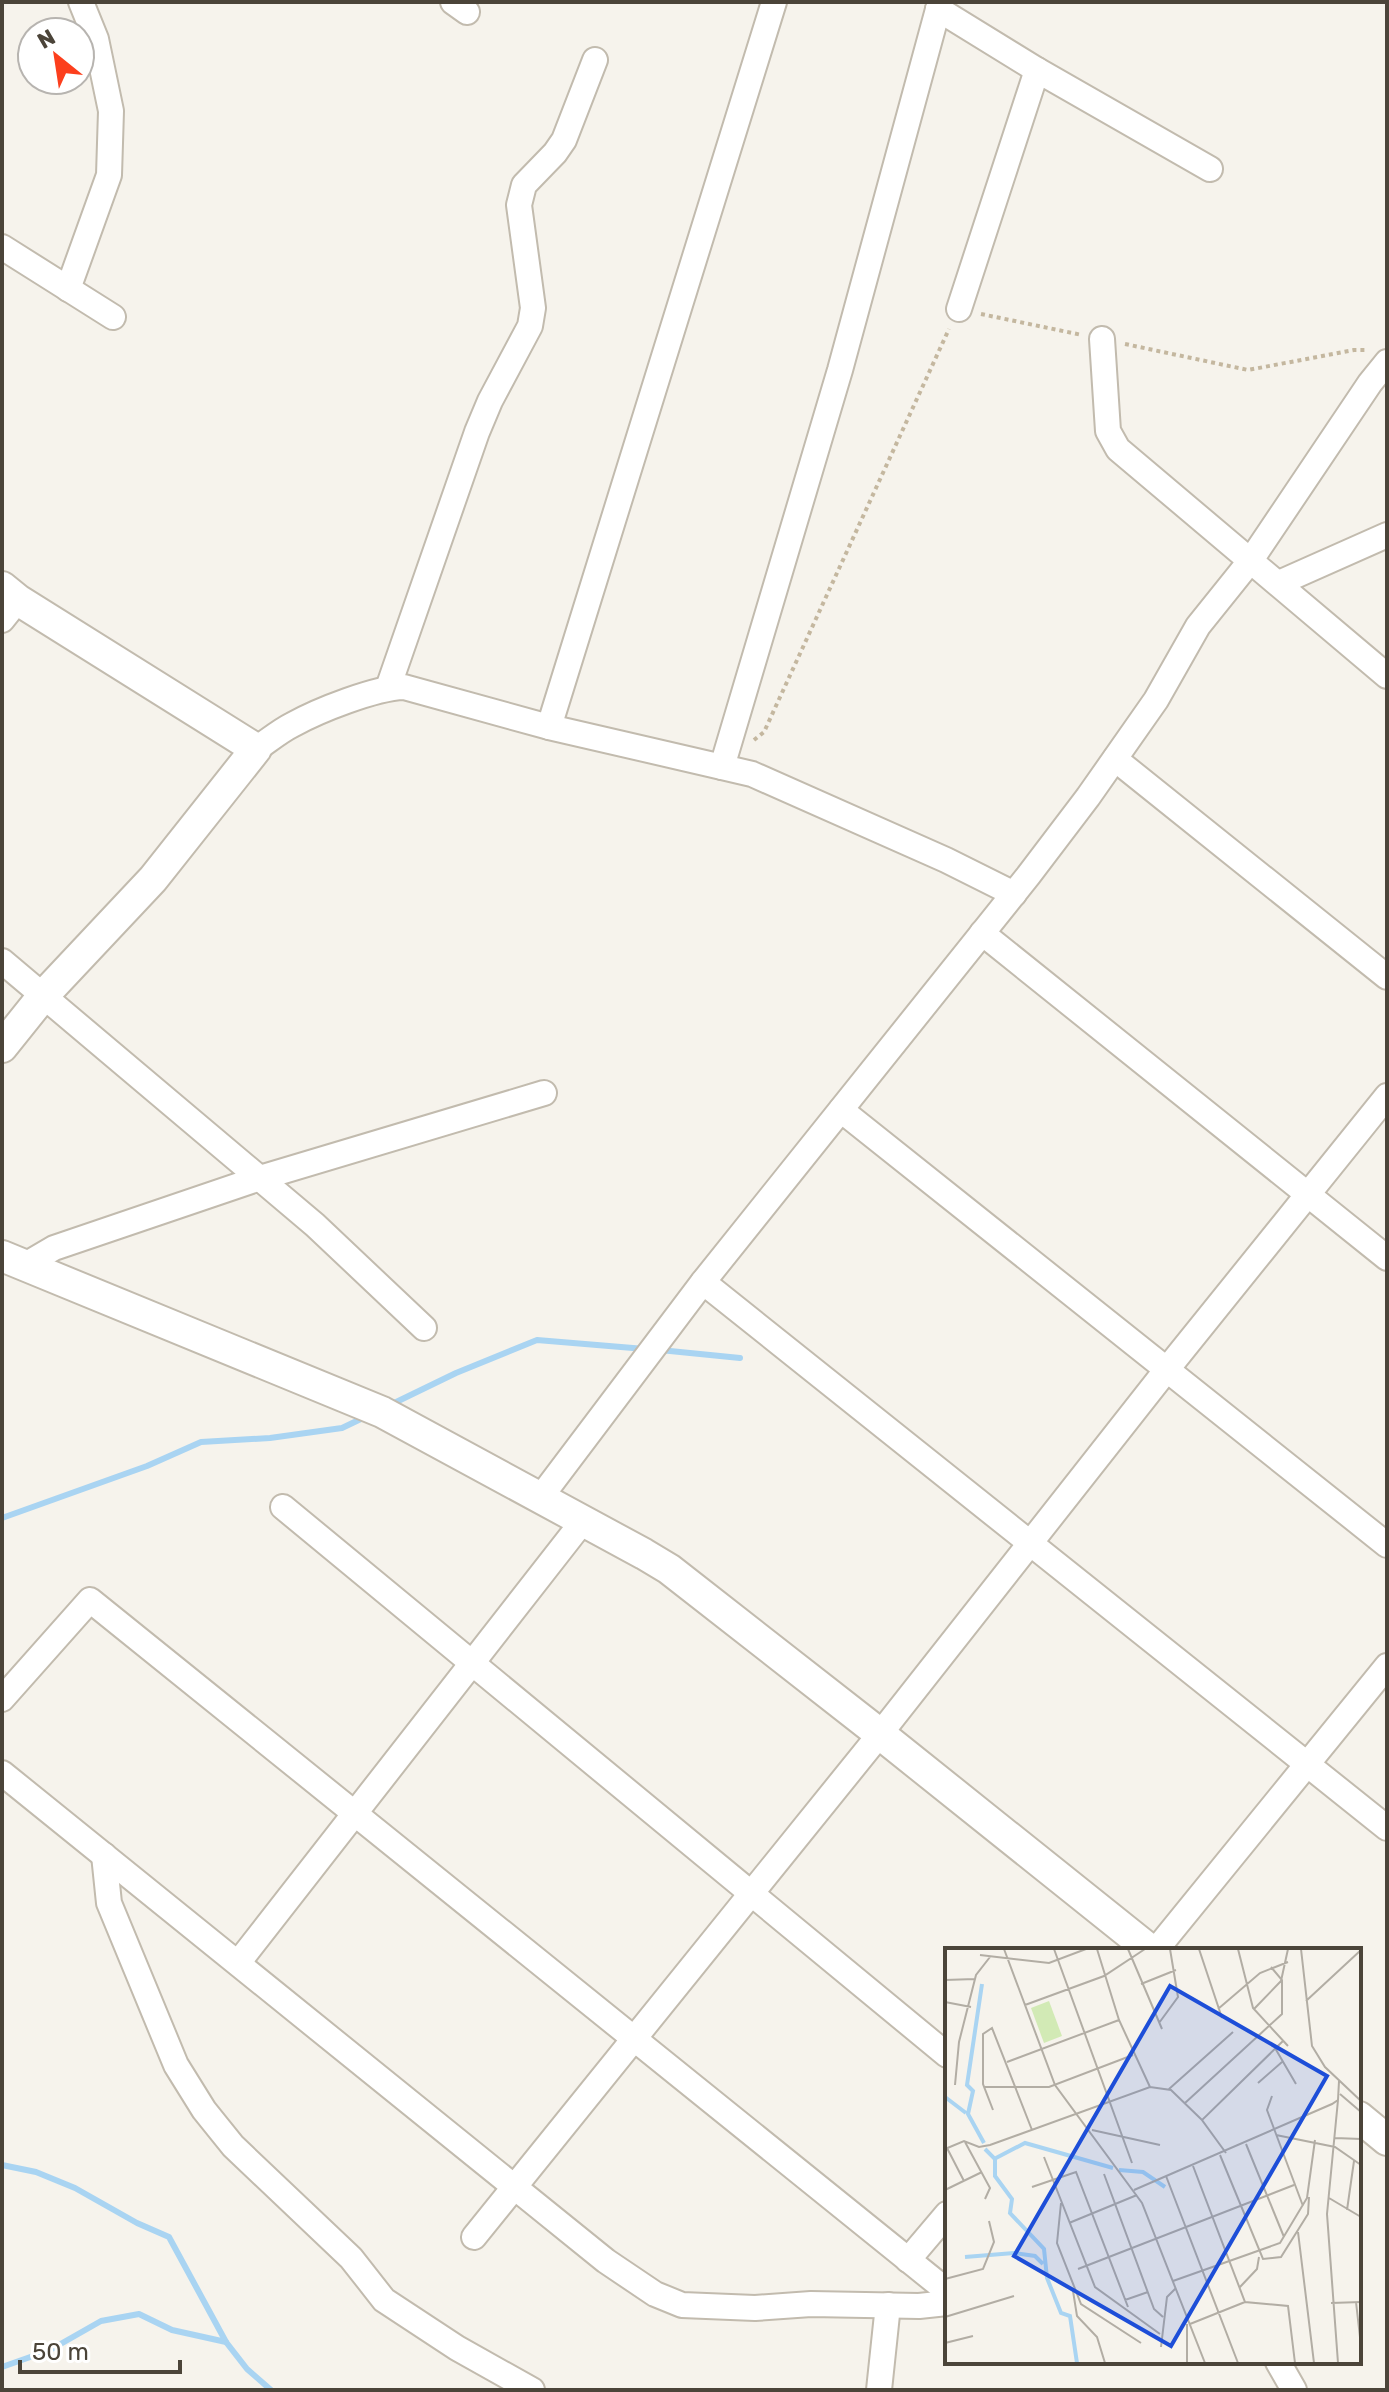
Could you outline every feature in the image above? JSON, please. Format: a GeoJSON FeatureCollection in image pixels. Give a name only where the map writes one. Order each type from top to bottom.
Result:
{"type":"FeatureCollection","features":[{"type":"Feature","properties":{"kind":"street"},"geometry":{"type":"LineString","coordinates":[[68,289],[109,175],[111,111],[96,39],[81,2]]}},
{"type":"Feature","properties":{"kind":"street"},"geometry":{"type":"LineString","coordinates":[[549,727],[774,2]]}},
{"type":"Feature","properties":{"kind":"street"},"geometry":{"type":"LineString","coordinates":[[722,767],[840,370],[939,6],[1037,70],[1210,169]]}},
{"type":"Feature","properties":{"kind":"street"},"geometry":{"type":"LineString","coordinates":[[388,688],[477,432],[530,326],[533,308],[519,205],[524,185],[564,140],[595,60]]}},
{"type":"Feature","properties":{"kind":"street"},"geometry":{"type":"LineString","coordinates":[[959,309],[1037,70]]}},
{"type":"Feature","properties":{"kind":"street"},"geometry":{"type":"LineString","coordinates":[[2,247],[113,317]]}},
{"type":"Feature","properties":{"kind":"street"},"geometry":{"type":"LineString","coordinates":[[1102,339],[1108,431],[1118,449],[1387,676]]}},
{"type":"Feature","properties":{"kind":"street"},"geometry":{"type":"LineString","coordinates":[[540,1498],[703,1282],[1014,894],[1115,759],[1156,700],[1198,626],[1251,560],[1370,383],[1382,356]]}},
{"type":"Feature","properties":{"kind":"street"},"geometry":{"type":"LineString","coordinates":[[1279,583],[1387,535]]}},
{"type":"Feature","properties":{"kind":"street"},"geometry":{"type":"LineString","coordinates":[[7,602],[256,749]]}},
{"type":"Feature","properties":{"kind":"street"},"geometry":{"type":"LineString","coordinates":[[2,1047],[43,996],[153,879],[256,749],[291,725],[388,688],[404,687],[549,727],[752,774],[946,860],[1014,894]]}},
{"type":"Feature","properties":{"kind":"street"},"geometry":{"type":"LineString","coordinates":[[1115,759],[1387,977]]}},
{"type":"Feature","properties":{"kind":"street"},"geometry":{"type":"LineString","coordinates":[[982,933],[1387,1258]]}},
{"type":"Feature","properties":{"kind":"street"},"geometry":{"type":"LineString","coordinates":[[2,961],[315,1225],[424,1328]]}},
{"type":"Feature","properties":{"kind":"street"},"geometry":{"type":"LineString","coordinates":[[13,1261],[260,1178],[544,1093]]}},
{"type":"Feature","properties":{"kind":"street"},"geometry":{"type":"LineString","coordinates":[[474,2237],[880,1734],[1387,1096]]}},
{"type":"Feature","properties":{"kind":"street"},"geometry":{"type":"LineString","coordinates":[[841,1110],[1387,1545]]}},
{"type":"Feature","properties":{"kind":"street"},"geometry":{"type":"LineString","coordinates":[[13,1261],[382,1412],[669,1569],[1150,1948]]}},
{"type":"Feature","properties":{"kind":"street"},"geometry":{"type":"LineString","coordinates":[[703,1282],[1387,1828]]}},
{"type":"Feature","properties":{"kind":"street"},"geometry":{"type":"LineString","coordinates":[[283,1507],[945,2053]]}},
{"type":"Feature","properties":{"kind":"street"},"geometry":{"type":"LineString","coordinates":[[238,1963],[583,1521]]}},
{"type":"Feature","properties":{"kind":"street"},"geometry":{"type":"LineString","coordinates":[[2,1699],[90,1600],[945,2289]]}},
{"type":"Feature","properties":{"kind":"street"},"geometry":{"type":"LineString","coordinates":[[1155,1948],[1387,1666]]}},
{"type":"Feature","properties":{"kind":"street"},"geometry":{"type":"LineString","coordinates":[[2,1773],[606,2261],[655,2294],[682,2305],[755,2308],[811,2304],[945,2303]]}},
{"type":"Feature","properties":{"kind":"street"},"geometry":{"type":"LineString","coordinates":[[104,1855],[109,1903],[176,2065],[204,2110],[233,2146],[351,2258],[384,2300],[508,2381],[532,2390]]}},
{"type":"Feature","properties":{"kind":"street"},"geometry":{"type":"LineString","coordinates":[[1361,2119],[1387,2140]]}},
{"type":"Feature","properties":{"kind":"street"},"geometry":{"type":"LineString","coordinates":[[908,2260],[945,2216]]}},
{"type":"Feature","properties":{"kind":"street"},"geometry":{"type":"LineString","coordinates":[[879,2390],[888,2305]]}},
{"type":"Feature","properties":{"kind":"street"},"geometry":{"type":"LineString","coordinates":[[1279,2364],[1294,2390]]}},
{"type":"Feature","properties":{"kind":"path"},"geometry":{"type":"LineString","coordinates":[[753,741],[764,732],[959,309],[1248,370],[1354,350],[1382,356]]}},
{"type":"Feature","properties":{"kind":"waterway"},"geometry":{"type":"LineString","coordinates":[[390,1405],[456,1373],[537,1340],[645,1349]]}},
{"type":"Feature","properties":{"kind":"waterway"},"geometry":{"type":"LineString","coordinates":[[660,1350],[740,1358]]}},
{"type":"Feature","properties":{"kind":"waterway"},"geometry":{"type":"LineString","coordinates":[[2,1518],[147,1466],[201,1442],[270,1438],[342,1428],[365,1417]]}},
{"type":"Feature","properties":{"kind":"waterway"},"geometry":{"type":"LineString","coordinates":[[2,2165],[36,2172],[75,2188],[169,2237],[226,2342],[247,2369],[271,2390]]}},
{"type":"Feature","properties":{"kind":"waterway"},"geometry":{"type":"LineString","coordinates":[[2,2367],[50,2350],[101,2321],[139,2314],[172,2330],[226,2342]]}}]}
